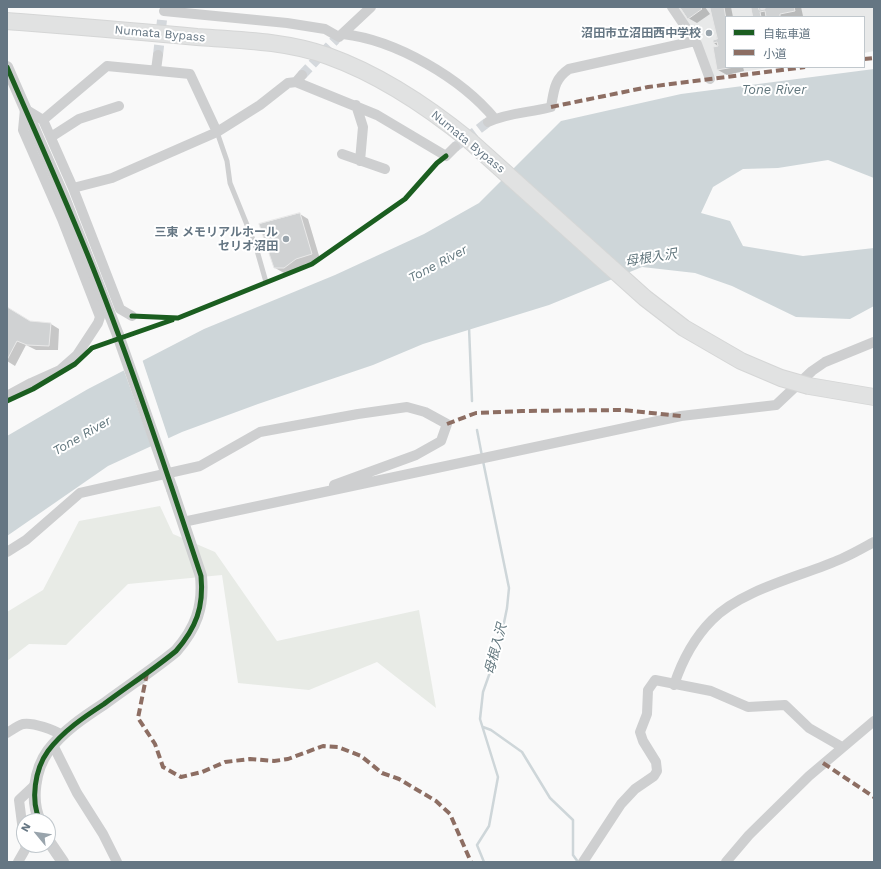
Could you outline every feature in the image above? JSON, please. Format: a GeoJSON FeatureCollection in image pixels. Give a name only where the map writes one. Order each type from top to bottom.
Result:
{"type":"FeatureCollection","features":[{"type":"Feature","properties":{"kind":"highway","name":"Numata Bypass"},"geometry":{"type":"LineString","coordinates":[[7,21],[246,41],[288,46],[327,55],[382,80],[426,108],[470,142],[645,298],[684,328],[741,361],[781,378],[809,386],[874,397]]}},
{"type":"Feature","properties":{"kind":"street"},"geometry":{"type":"LineString","coordinates":[[339,36],[371,7]]}},
{"type":"Feature","properties":{"kind":"street"},"geometry":{"type":"LineString","coordinates":[[672,7],[695,41],[710,79]]}},
{"type":"Feature","properties":{"kind":"street"},"geometry":{"type":"LineString","coordinates":[[164,13],[227,12],[325,29],[339,36],[364,38],[390,47],[420,61],[451,79],[487,109],[492,120],[519,112],[535,111],[551,107],[554,90],[559,76],[569,69],[695,41]]}},
{"type":"Feature","properties":{"kind":"street"},"geometry":{"type":"LineString","coordinates":[[156,70],[158,55]]}},
{"type":"Feature","properties":{"kind":"street"},"geometry":{"type":"LineString","coordinates":[[43,120],[107,66],[190,74],[217,132]]}},
{"type":"Feature","properties":{"kind":"street"},"geometry":{"type":"LineString","coordinates":[[7,67],[63,195],[118,334],[201,576],[202,590],[196,621],[188,636],[176,651],[79,721],[62,735],[53,745],[41,764],[35,785],[37,813]]}},
{"type":"Feature","properties":{"kind":"street"},"geometry":{"type":"LineString","coordinates":[[73,188],[112,178],[217,132],[260,105],[288,83],[299,78],[377,115],[446,156],[455,148]]}},
{"type":"Feature","properties":{"kind":"street"},"geometry":{"type":"LineString","coordinates":[[51,136],[79,119],[119,106]]}},
{"type":"Feature","properties":{"kind":"street"},"geometry":{"type":"LineString","coordinates":[[356,106],[363,127],[360,160]]}},
{"type":"Feature","properties":{"kind":"street"},"geometry":{"type":"LineString","coordinates":[[25,109],[43,120],[73,188],[117,310],[132,316]]}},
{"type":"Feature","properties":{"kind":"street"},"geometry":{"type":"LineString","coordinates":[[7,396],[60,370],[77,355],[98,323],[100,317],[62,219],[23,130],[25,109]]}},
{"type":"Feature","properties":{"kind":"street"},"geometry":{"type":"LineString","coordinates":[[342,154],[385,169]]}},
{"type":"Feature","properties":{"kind":"street"},"geometry":{"type":"LineString","coordinates":[[183,522],[681,416],[776,405],[812,371],[825,362],[874,342]]}},
{"type":"Feature","properties":{"kind":"street"},"geometry":{"type":"LineString","coordinates":[[7,552],[26,540],[80,493],[200,466],[260,432],[358,414],[407,407],[425,412],[447,424],[441,441],[416,455],[305,496]]}},
{"type":"Feature","properties":{"kind":"street"},"geometry":{"type":"LineString","coordinates":[[674,685],[680,668],[699,634],[713,618],[729,606],[759,592],[841,559],[874,542]]}},
{"type":"Feature","properties":{"kind":"street"},"geometry":{"type":"LineString","coordinates":[[583,862],[621,804],[635,790],[654,776],[657,771],[656,762],[643,741],[640,732],[647,714],[648,690],[655,680],[674,685],[711,691],[748,706],[785,705],[809,728],[842,747]]}},
{"type":"Feature","properties":{"kind":"street"},"geometry":{"type":"LineString","coordinates":[[726,862],[749,835],[842,747],[874,721]]}},
{"type":"Feature","properties":{"kind":"street"},"geometry":{"type":"LineString","coordinates":[[7,734],[18,726],[26,723],[54,730],[62,735]]}},
{"type":"Feature","properties":{"kind":"street"},"geometry":{"type":"LineString","coordinates":[[53,745],[77,793],[103,834],[117,862]]}},
{"type":"Feature","properties":{"kind":"street"},"geometry":{"type":"LineString","coordinates":[[21,813],[19,800],[35,785]]}},
{"type":"Feature","properties":{"kind":"street"},"geometry":{"type":"LineString","coordinates":[[56,852],[63,862]]}},
{"type":"Feature","properties":{"kind":"street"},"geometry":{"type":"LineString","coordinates":[[18,862],[23,853]]}},
{"type":"Feature","properties":{"kind":"lane"},"geometry":{"type":"LineString","coordinates":[[217,132],[227,161],[230,183],[256,247],[266,282]]}},
{"type":"Feature","properties":{"kind":"shaded area","name":"沼田市立沼田西中学校"},"geometry":{"type":"Polygon","coordinates":[[[675,7],[874,7],[874,51],[865,53],[865,16],[725,16],[725,68],[768,68],[712,77],[675,7]]]}},
{"type":"Feature","properties":{"kind":"shaded area"},"geometry":{"type":"Polygon","coordinates":[[[160,506],[173,534],[215,552],[277,641],[419,610],[436,708],[377,662],[309,690],[238,683],[222,575],[128,584],[66,645],[29,644],[7,661],[7,612],[43,590],[79,521],[160,506]]]}},
{"type":"Feature","properties":{"kind":"water","name":"Tone River"},"geometry":{"type":"Polygon","coordinates":[[[874,69],[874,178],[828,160],[778,168],[743,169],[713,187],[701,213],[730,221],[743,246],[803,256],[874,248],[874,306],[850,319],[796,317],[732,286],[695,273],[642,267],[549,305],[423,344],[373,365],[258,404],[182,432],[108,466],[7,536],[7,436],[88,389],[204,329],[335,275],[424,234],[479,203],[561,121],[681,94],[874,69]]]}},
{"type":"Feature","properties":{"kind":"pier"},"geometry":{"type":"Polygon","coordinates":[[[142,359],[169,440],[152,448],[123,368],[142,359]]]}},
{"type":"Feature","properties":{"kind":"building"},"geometry":{"type":"Polygon","coordinates":[[[680,7],[700,7],[702,9],[688,19],[680,7]]]}},
{"type":"Feature","properties":{"kind":"building"},"geometry":{"type":"Polygon","coordinates":[[[710,7],[724,7],[726,16],[725,68],[728,68],[717,70],[713,47],[718,46],[717,42],[713,43],[713,40],[717,39],[710,7]]]}},
{"type":"Feature","properties":{"kind":"building"},"geometry":{"type":"Polygon","coordinates":[[[751,7],[758,7],[759,10],[765,9],[765,7],[794,7],[795,11],[780,14],[780,16],[766,16],[765,11],[760,12],[761,16],[753,16],[751,7]]]}},
{"type":"Feature","properties":{"kind":"building","name":"三東 メモリアルホール セリオ沼田"},"geometry":{"type":"Polygon","coordinates":[[[300,213],[312,254],[296,259],[284,268],[274,268],[259,224],[300,213]]]}},
{"type":"Feature","properties":{"kind":"building"},"geometry":{"type":"Polygon","coordinates":[[[7,307],[30,321],[51,323],[49,346],[27,345],[17,341],[7,360],[7,307]]]}},
{"type":"Feature","properties":{"kind":"waterway","name":"母根入沢"},"geometry":{"type":"LineString","coordinates":[[469,327],[472,401]]}},
{"type":"Feature","properties":{"kind":"waterway","name":"母根入沢"},"geometry":{"type":"LineString","coordinates":[[477,430],[482,456]]}},
{"type":"Feature","properties":{"kind":"waterway","name":"母根入沢"},"geometry":{"type":"LineString","coordinates":[[483,461],[509,588],[507,608],[499,647],[483,692],[480,719],[498,777],[489,826],[477,845],[484,862]]}},
{"type":"Feature","properties":{"kind":"waterway"},"geometry":{"type":"LineString","coordinates":[[483,727],[491,730],[522,752],[550,798],[573,820],[573,855],[578,862]]}},
{"type":"Feature","properties":{"kind":"tunnel"},"geometry":{"type":"LineString","coordinates":[[158,55],[162,20]]}},
{"type":"Feature","properties":{"kind":"tunnel"},"geometry":{"type":"LineString","coordinates":[[302,75],[336,39]]}},
{"type":"Feature","properties":{"kind":"tunnel"},"geometry":{"type":"LineString","coordinates":[[455,147],[488,122]]}},
{"type":"Feature","properties":{"kind":"marked path"},"geometry":{"type":"LineString","coordinates":[[865,59],[874,58]]}},
{"type":"Feature","properties":{"kind":"marked path"},"geometry":{"type":"LineString","coordinates":[[551,107],[648,87],[797,68]]}},
{"type":"Feature","properties":{"kind":"marked path"},"geometry":{"type":"LineString","coordinates":[[447,424],[476,413],[522,411],[622,410],[681,416]]}},
{"type":"Feature","properties":{"kind":"marked path"},"geometry":{"type":"LineString","coordinates":[[147,673],[138,718],[155,744],[163,767],[181,777],[202,772],[225,762],[250,759],[274,761],[288,759],[323,746],[338,747],[361,756],[382,773],[399,779],[436,801],[450,814],[471,862]]}},
{"type":"Feature","properties":{"kind":"marked path"},"geometry":{"type":"LineString","coordinates":[[823,763],[874,797]]}},
{"type":"Feature","properties":{"kind":"cycle path"},"geometry":{"type":"LineString","coordinates":[[7,67],[72,217],[108,306],[136,383],[201,576],[202,587],[200,607],[197,616],[189,634],[176,651],[74,725],[60,737],[48,751],[40,767],[35,785],[35,804],[37,813]]}},
{"type":"Feature","properties":{"kind":"cycle path"},"geometry":{"type":"LineString","coordinates":[[132,316],[178,318],[312,264],[405,199],[437,163],[446,156]]}},
{"type":"Feature","properties":{"kind":"cycle path"},"geometry":{"type":"LineString","coordinates":[[7,401],[33,389],[75,364],[92,348],[172,320]]}},
{"type":"Feature","properties":{"kind":"place","name":"沼田市立沼田西中学校"},"geometry":{"type":"Point","coordinates":[709,33]}},
{"type":"Feature","properties":{"kind":"place","name":"三東 メモリアルホール セリオ沼田"},"geometry":{"type":"Point","coordinates":[286,239]}}]}
